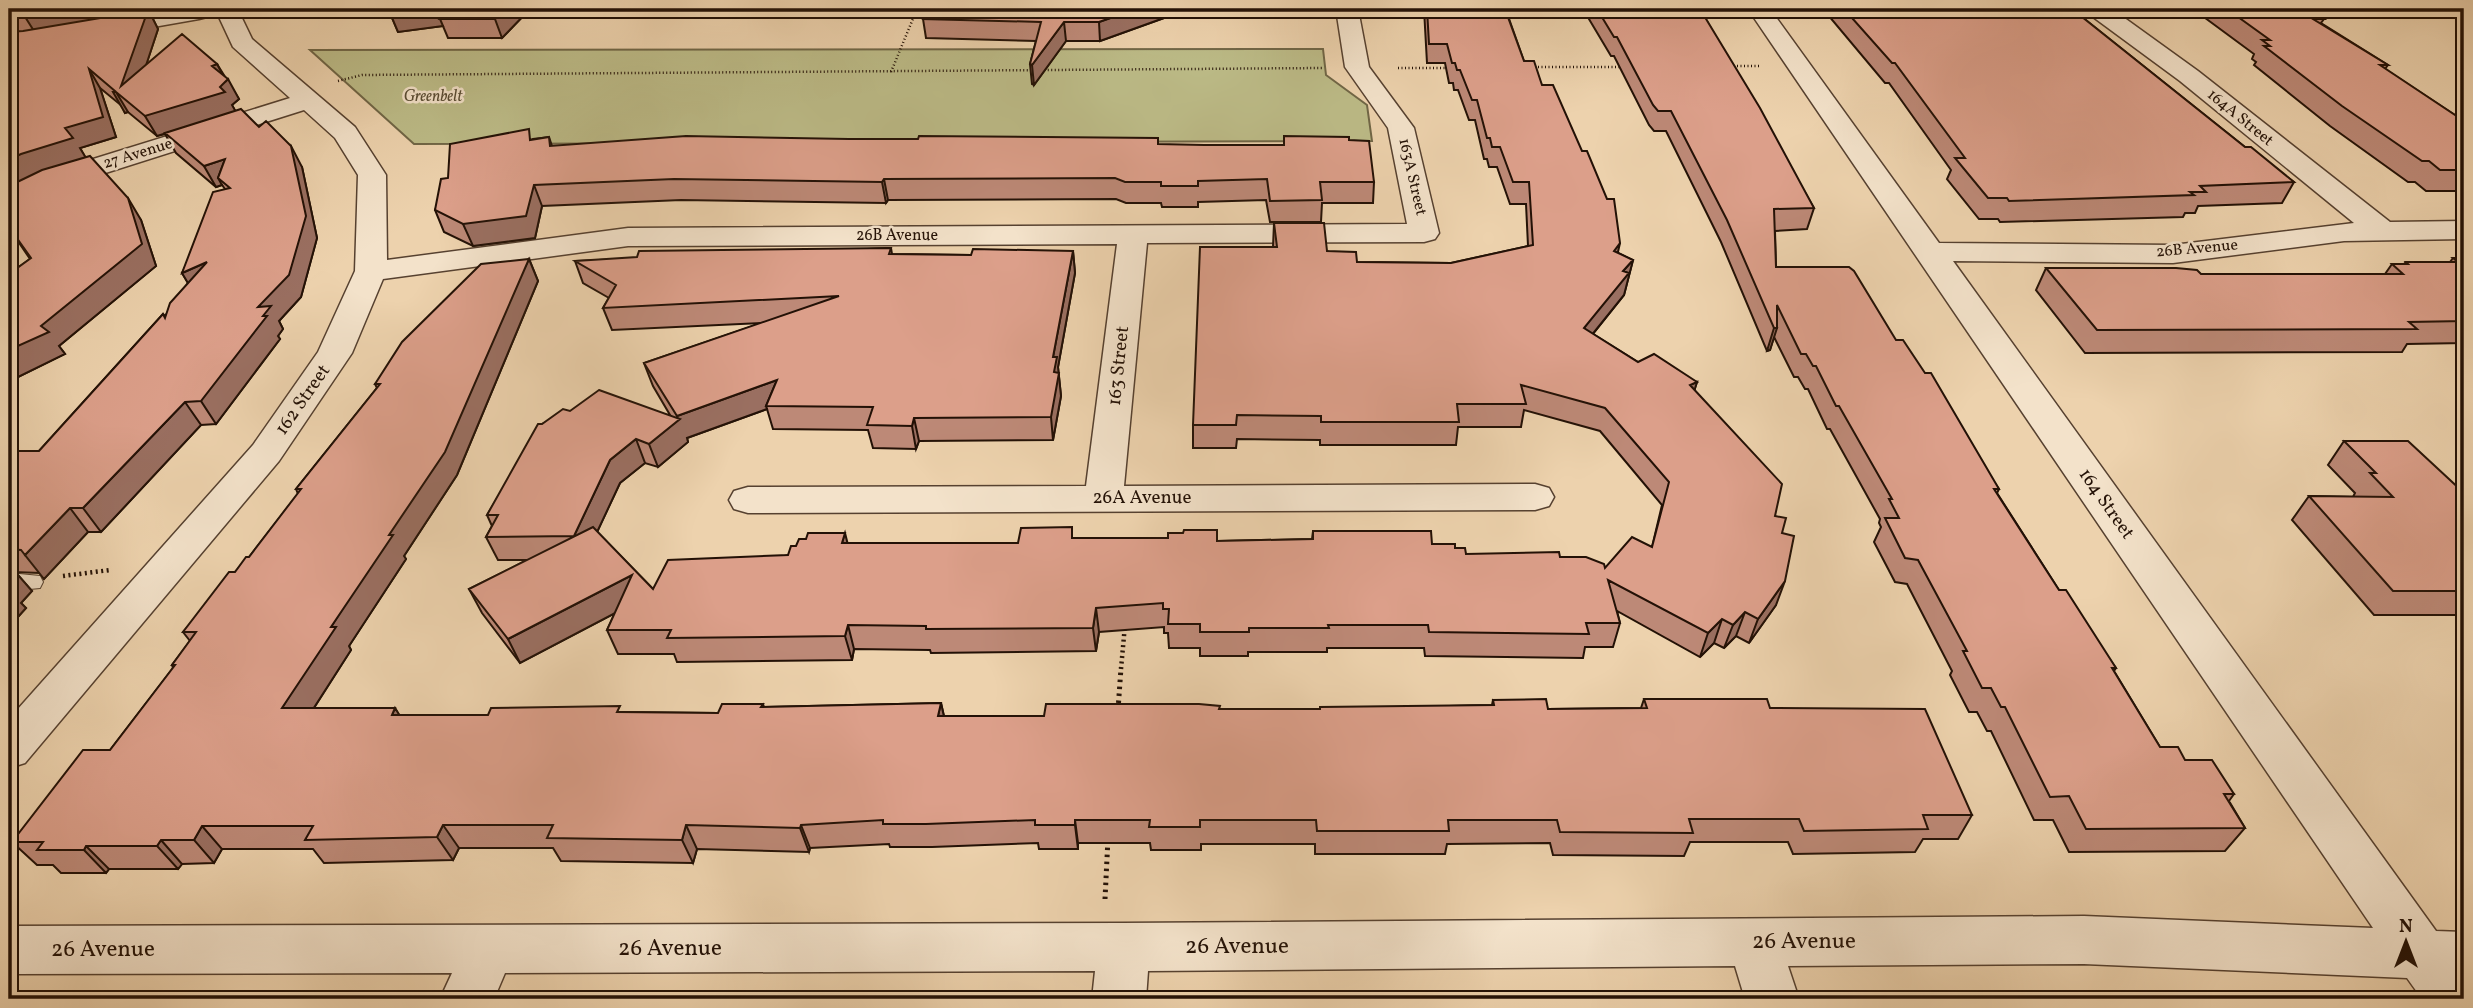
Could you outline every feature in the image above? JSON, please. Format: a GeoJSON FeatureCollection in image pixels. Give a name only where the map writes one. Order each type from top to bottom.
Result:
{"type":"FeatureCollection","features":[{"type":"Feature","properties":{"kind":"street","name":"163A Street"},"geometry":{"type":"LineString","coordinates":[[1347,9],[1357,67],[1401,128],[1424,233]]}},
{"type":"Feature","properties":{"kind":"street","name":"164 Street"},"geometry":{"type":"LineString","coordinates":[[1759,9],[1929,252],[2443,955],[2454,999]]}},
{"type":"Feature","properties":{"kind":"street","name":"164A Street"},"geometry":{"type":"LineString","coordinates":[[2096,9],[2189,76],[2381,230]]}},
{"type":"Feature","properties":{"kind":"street"},"geometry":{"type":"LineString","coordinates":[[9,42],[47,39],[199,11],[205,17],[231,17],[256,10]]}},
{"type":"Feature","properties":{"kind":"street","name":"162 Street"},"geometry":{"type":"LineString","coordinates":[[9,750],[266,453],[335,353],[371,271],[372,175],[345,133],[241,42],[231,17]]}},
{"type":"Feature","properties":{"kind":"street","name":"27 Avenue"},"geometry":{"type":"LineString","coordinates":[[9,202],[45,183],[310,100]]}},
{"type":"Feature","properties":{"kind":"street","name":"26B Avenue"},"geometry":{"type":"LineString","coordinates":[[1929,252],[2173,254],[2344,232],[2464,230]]}},
{"type":"Feature","properties":{"kind":"street","name":"26B Avenue"},"geometry":{"type":"LineString","coordinates":[[371,271],[628,237],[1424,233]]}},
{"type":"Feature","properties":{"kind":"street","name":"163 Street"},"geometry":{"type":"LineString","coordinates":[[1104,497],[1133,235]]}},
{"type":"Feature","properties":{"kind":"street","name":"26A Avenue"},"geometry":{"type":"LineString","coordinates":[[748,500],[1535,497]]}},
{"type":"Feature","properties":{"kind":"street","name":"26 Avenue"},"geometry":{"type":"LineString","coordinates":[[9,950],[1123,947],[2084,940],[2443,955]]}},
{"type":"Feature","properties":{"kind":"street"},"geometry":{"type":"LineString","coordinates":[[1754,943],[1772,999]]}},
{"type":"Feature","properties":{"kind":"street"},"geometry":{"type":"LineString","coordinates":[[1119,999],[1123,947]]}},
{"type":"Feature","properties":{"kind":"street"},"geometry":{"type":"LineString","coordinates":[[467,999],[489,950]]}},
{"type":"Feature","properties":{"kind":"path"},"geometry":{"type":"LineString","coordinates":[[891,72],[917,9]]}},
{"type":"Feature","properties":{"kind":"path"},"geometry":{"type":"LineString","coordinates":[[1717,66],[1765,66]]}},
{"type":"Feature","properties":{"kind":"path"},"geometry":{"type":"LineString","coordinates":[[1529,67],[1624,67]]}},
{"type":"Feature","properties":{"kind":"path"},"geometry":{"type":"LineString","coordinates":[[338,81],[362,75],[1459,68]]}},
{"type":"Feature","properties":{"kind":"path"},"geometry":{"type":"LineString","coordinates":[[20,582],[113,570]]}},
{"type":"Feature","properties":{"kind":"path"},"geometry":{"type":"LineString","coordinates":[[1118,716],[1125,619]]}},
{"type":"Feature","properties":{"kind":"path"},"geometry":{"type":"LineString","coordinates":[[1109,827],[1105,917],[1123,947]]}},
{"type":"Feature","properties":{"kind":"green space","name":"Greenbelt"},"geometry":{"type":"Polygon","coordinates":[[[1323,49],[1326,75],[1367,105],[1372,141],[414,144],[310,50],[1323,49]]]}},
{"type":"Feature","properties":{"kind":"building"},"geometry":{"type":"Polygon","coordinates":[[[9,9],[44,9],[9,13],[9,9]]]}},
{"type":"Feature","properties":{"kind":"building"},"geometry":{"type":"Polygon","coordinates":[[[395,9],[425,9],[390,13],[395,9]]]}},
{"type":"Feature","properties":{"kind":"building"},"geometry":{"type":"Polygon","coordinates":[[[451,9],[505,9],[495,19],[440,19],[451,9]]]}},
{"type":"Feature","properties":{"kind":"building"},"geometry":{"type":"Polygon","coordinates":[[[927,9],[1136,9],[1099,22],[1064,22],[1032,65],[1030,64],[1041,22],[923,19],[927,9]]]}},
{"type":"Feature","properties":{"kind":"building"},"geometry":{"type":"Polygon","coordinates":[[[1427,9],[1505,9],[1524,61],[1534,61],[1542,85],[1553,85],[1582,151],[1587,151],[1607,199],[1614,199],[1620,243],[1614,251],[1633,260],[1623,271],[1629,273],[1584,328],[1638,362],[1654,354],[1697,382],[1690,385],[1782,484],[1775,516],[1786,518],[1782,533],[1794,536],[1785,581],[1758,619],[1745,612],[1733,625],[1722,619],[1708,633],[1608,580],[1620,623],[1586,623],[1589,634],[1429,632],[1428,625],[1328,625],[1329,628],[1249,628],[1249,632],[1200,632],[1200,624],[1168,624],[1169,609],[1163,609],[1163,603],[1096,608],[1093,628],[926,629],[926,626],[848,625],[845,636],[667,638],[671,630],[607,630],[632,575],[508,639],[469,589],[593,527],[653,589],[668,560],[788,555],[791,546],[796,546],[799,539],[806,539],[808,533],[845,533],[842,543],[1018,543],[1021,528],[1072,527],[1072,538],[1168,538],[1168,533],[1183,533],[1184,530],[1217,530],[1217,541],[1313,539],[1313,531],[1431,531],[1432,544],[1455,544],[1455,548],[1465,548],[1466,554],[1559,552],[1560,557],[1586,557],[1604,564],[1605,568],[1632,537],[1652,547],[1669,482],[1605,408],[1521,385],[1526,404],[1457,404],[1459,422],[1321,422],[1321,416],[1237,415],[1236,425],[1193,425],[1200,247],[1277,247],[1274,223],[1324,223],[1327,251],[1356,252],[1357,262],[1451,263],[1533,245],[1529,182],[1513,182],[1500,147],[1492,147],[1477,100],[1472,100],[1460,70],[1452,63],[1447,44],[1429,44],[1427,9]]]}},
{"type":"Feature","properties":{"kind":"building"},"geometry":{"type":"Polygon","coordinates":[[[1597,9],[1700,9],[1760,108],[1814,208],[1774,209],[1776,267],[1849,267],[1854,271],[1896,340],[1903,340],[1925,373],[1931,373],[1999,489],[1994,489],[2059,590],[2066,590],[2116,668],[2112,668],[2160,747],[2178,747],[2185,760],[2212,760],[2234,794],[2224,794],[2245,828],[2086,829],[2069,796],[2050,797],[2005,707],[2001,707],[1991,688],[1982,688],[1963,651],[1967,651],[1918,560],[1905,558],[1885,518],[1899,518],[1889,499],[1892,499],[1839,406],[1836,406],[1816,366],[1813,366],[1806,354],[1801,354],[1777,305],[1777,328],[1774,328],[1727,220],[1671,111],[1658,111],[1653,105],[1617,37],[1614,37],[1597,9]]]}},
{"type":"Feature","properties":{"kind":"building"},"geometry":{"type":"Polygon","coordinates":[[[1844,9],[2072,9],[2245,147],[2251,147],[2294,182],[2200,186],[2206,192],[2190,192],[2194,195],[2009,201],[2007,198],[1988,198],[1955,158],[1965,158],[1895,63],[1892,63],[1844,9]]]}},
{"type":"Feature","properties":{"kind":"building"},"geometry":{"type":"Polygon","coordinates":[[[2227,9],[2309,9],[2324,19],[2313,19],[2388,65],[2380,65],[2464,121],[2464,170],[2440,170],[2429,161],[2422,161],[2342,106],[2264,46],[2270,46],[2262,40],[2270,40],[2227,9]]]}},
{"type":"Feature","properties":{"kind":"building"},"geometry":{"type":"Polygon","coordinates":[[[148,10],[121,86],[182,34],[217,64],[212,66],[228,79],[220,87],[225,92],[145,116],[113,92],[115,91],[89,69],[103,117],[65,128],[73,138],[9,160],[9,32],[148,10]]]}},
{"type":"Feature","properties":{"kind":"building"},"geometry":{"type":"Polygon","coordinates":[[[241,109],[259,127],[266,121],[291,146],[306,216],[289,275],[258,307],[271,306],[263,316],[267,316],[201,401],[185,402],[83,508],[70,508],[25,555],[21,550],[9,549],[9,457],[18,451],[39,451],[163,314],[165,318],[170,303],[207,262],[182,273],[213,192],[230,188],[218,178],[225,159],[204,166],[165,133],[241,109]]]}},
{"type":"Feature","properties":{"kind":"building"},"geometry":{"type":"Polygon","coordinates":[[[529,129],[530,140],[549,137],[550,146],[686,136],[849,139],[918,139],[919,136],[1158,138],[1158,144],[1204,145],[1284,145],[1284,136],[1349,137],[1349,140],[1369,141],[1374,182],[1320,182],[1322,200],[1270,201],[1267,179],[1198,181],[1198,186],[1161,186],[1161,182],[1125,182],[1115,178],[884,179],[882,182],[674,179],[534,185],[526,216],[463,224],[435,210],[441,179],[448,178],[450,144],[529,129]]]}},
{"type":"Feature","properties":{"kind":"building"},"geometry":{"type":"Polygon","coordinates":[[[90,156],[128,198],[142,244],[41,326],[49,332],[9,350],[9,274],[31,258],[9,227],[9,186],[42,170],[90,156]]]}},
{"type":"Feature","properties":{"kind":"building"},"geometry":{"type":"Polygon","coordinates":[[[891,248],[889,254],[971,255],[973,249],[1073,251],[1053,357],[1057,357],[1054,372],[1059,373],[1051,417],[914,418],[912,426],[867,425],[873,407],[766,406],[777,380],[677,416],[644,363],[839,296],[603,308],[616,285],[575,261],[637,257],[639,251],[891,248]]]}},
{"type":"Feature","properties":{"kind":"building"},"geometry":{"type":"Polygon","coordinates":[[[2453,258],[2464,258],[2464,321],[2409,322],[2417,329],[2097,330],[2046,268],[2176,268],[2197,270],[2201,274],[2403,274],[2392,264],[2458,262],[2453,258]]]}},
{"type":"Feature","properties":{"kind":"building"},"geometry":{"type":"Polygon","coordinates":[[[529,259],[445,452],[389,535],[393,535],[331,627],[336,627],[282,708],[395,708],[392,715],[488,715],[491,708],[620,706],[617,712],[718,713],[722,704],[763,704],[761,707],[941,703],[938,716],[1044,716],[1046,704],[1199,704],[1220,706],[1219,709],[1320,709],[1494,705],[1493,700],[1546,699],[1548,709],[1647,708],[1644,699],[1767,699],[1770,708],[1925,709],[1972,815],[1923,815],[1928,829],[1804,831],[1799,819],[1689,819],[1693,833],[1560,832],[1557,820],[1448,820],[1449,831],[1317,831],[1316,820],[1200,820],[1200,827],[1149,827],[1150,820],[1075,820],[1075,825],[1035,825],[1035,820],[883,824],[883,820],[801,825],[800,828],[686,825],[682,840],[547,838],[553,825],[443,825],[437,837],[305,840],[313,826],[202,826],[194,840],[161,840],[157,846],[86,846],[84,850],[37,850],[43,842],[12,842],[83,750],[110,750],[175,665],[172,665],[196,632],[183,632],[229,572],[235,572],[246,557],[249,557],[301,489],[296,489],[380,384],[375,384],[402,342],[481,264],[529,259]]]}},
{"type":"Feature","properties":{"kind":"building"},"geometry":{"type":"Polygon","coordinates":[[[599,390],[680,419],[649,444],[636,439],[610,460],[574,536],[486,537],[498,515],[487,515],[538,424],[563,409],[570,411],[599,390]]]}},
{"type":"Feature","properties":{"kind":"building"},"geometry":{"type":"Polygon","coordinates":[[[2344,441],[2408,441],[2464,493],[2464,591],[2393,591],[2309,496],[2393,497],[2370,473],[2376,473],[2344,441]]]}}]}
